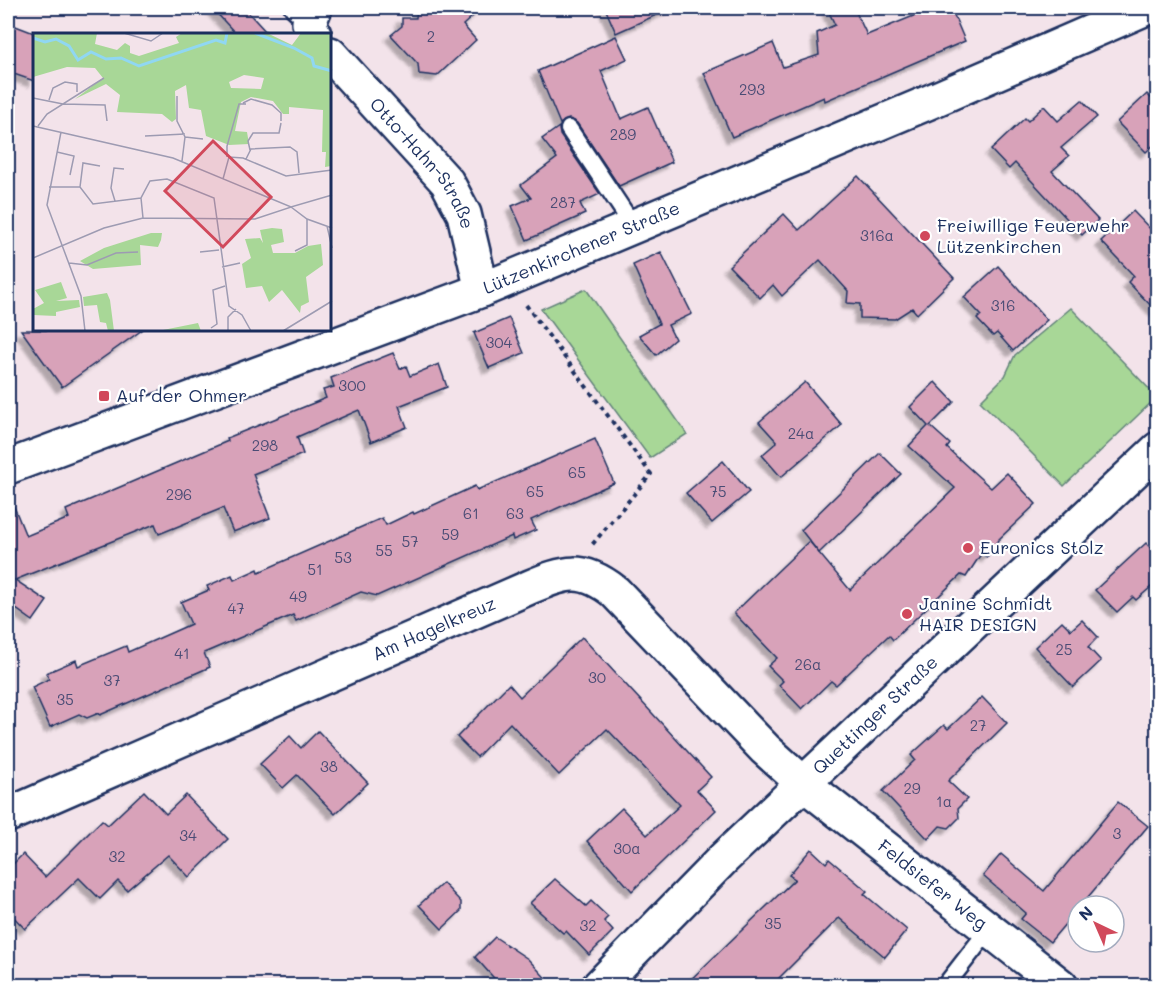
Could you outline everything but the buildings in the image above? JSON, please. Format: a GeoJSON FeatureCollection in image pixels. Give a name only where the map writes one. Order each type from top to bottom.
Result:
{"type":"FeatureCollection","features":[{"type":"Feature","properties":{"kind":"street","name":"Lützenkirchener Straße"},"geometry":{"type":"LineString","coordinates":[[8,467],[495,285],[1146,8]]}},
{"type":"Feature","properties":{"kind":"street","name":"Otto-Hahn-Straße"},"geometry":{"type":"LineString","coordinates":[[332,56],[447,182],[464,214],[495,285]]}},
{"type":"Feature","properties":{"kind":"street","name":"Quettinger Straße"},"geometry":{"type":"LineString","coordinates":[[599,986],[724,858],[1158,449]]}},
{"type":"Feature","properties":{"kind":"street"},"geometry":{"type":"LineString","coordinates":[[583,573],[598,579],[615,592],[765,749],[804,784]]}},
{"type":"Feature","properties":{"kind":"street","name":"Am Hagelkreuz"},"geometry":{"type":"LineString","coordinates":[[8,816],[530,587],[558,576],[583,573]]}},
{"type":"Feature","properties":{"kind":"street","name":"Feldsiefer Weg"},"geometry":{"type":"LineString","coordinates":[[804,784],[1061,986]]}},
{"type":"Feature","properties":{"kind":"lane"},"geometry":{"type":"LineString","coordinates":[[569,129],[633,226]]}},
{"type":"Feature","properties":{"kind":"lane"},"geometry":{"type":"LineString","coordinates":[[945,986],[990,928]]}},
{"type":"Feature","properties":{"kind":"path"},"geometry":{"type":"LineString","coordinates":[[495,285],[651,474],[591,547],[583,573]]}},
{"type":"Feature","properties":{"kind":"green space"},"geometry":{"type":"Polygon","coordinates":[[[586,289],[687,434],[650,458],[541,309],[586,289]]]}},
{"type":"Feature","properties":{"kind":"green space"},"geometry":{"type":"Polygon","coordinates":[[[1071,308],[1157,397],[1064,486],[980,401],[1005,376],[1015,355],[1071,308]]]}},
{"type":"Feature","properties":{"kind":"place","name":"Freiwillige Feuerwehr Lützenkirchen"},"geometry":{"type":"Point","coordinates":[925,236]}},
{"type":"Feature","properties":{"kind":"place","name":"Auf der Ohmer"},"geometry":{"type":"Point","coordinates":[104,396]}},
{"type":"Feature","properties":{"kind":"place","name":"Euronics Stolz"},"geometry":{"type":"Point","coordinates":[968,548]}},
{"type":"Feature","properties":{"kind":"place","name":"Janine Schmidt HAIR DESIGN"},"geometry":{"type":"Point","coordinates":[907,614]}}]}
